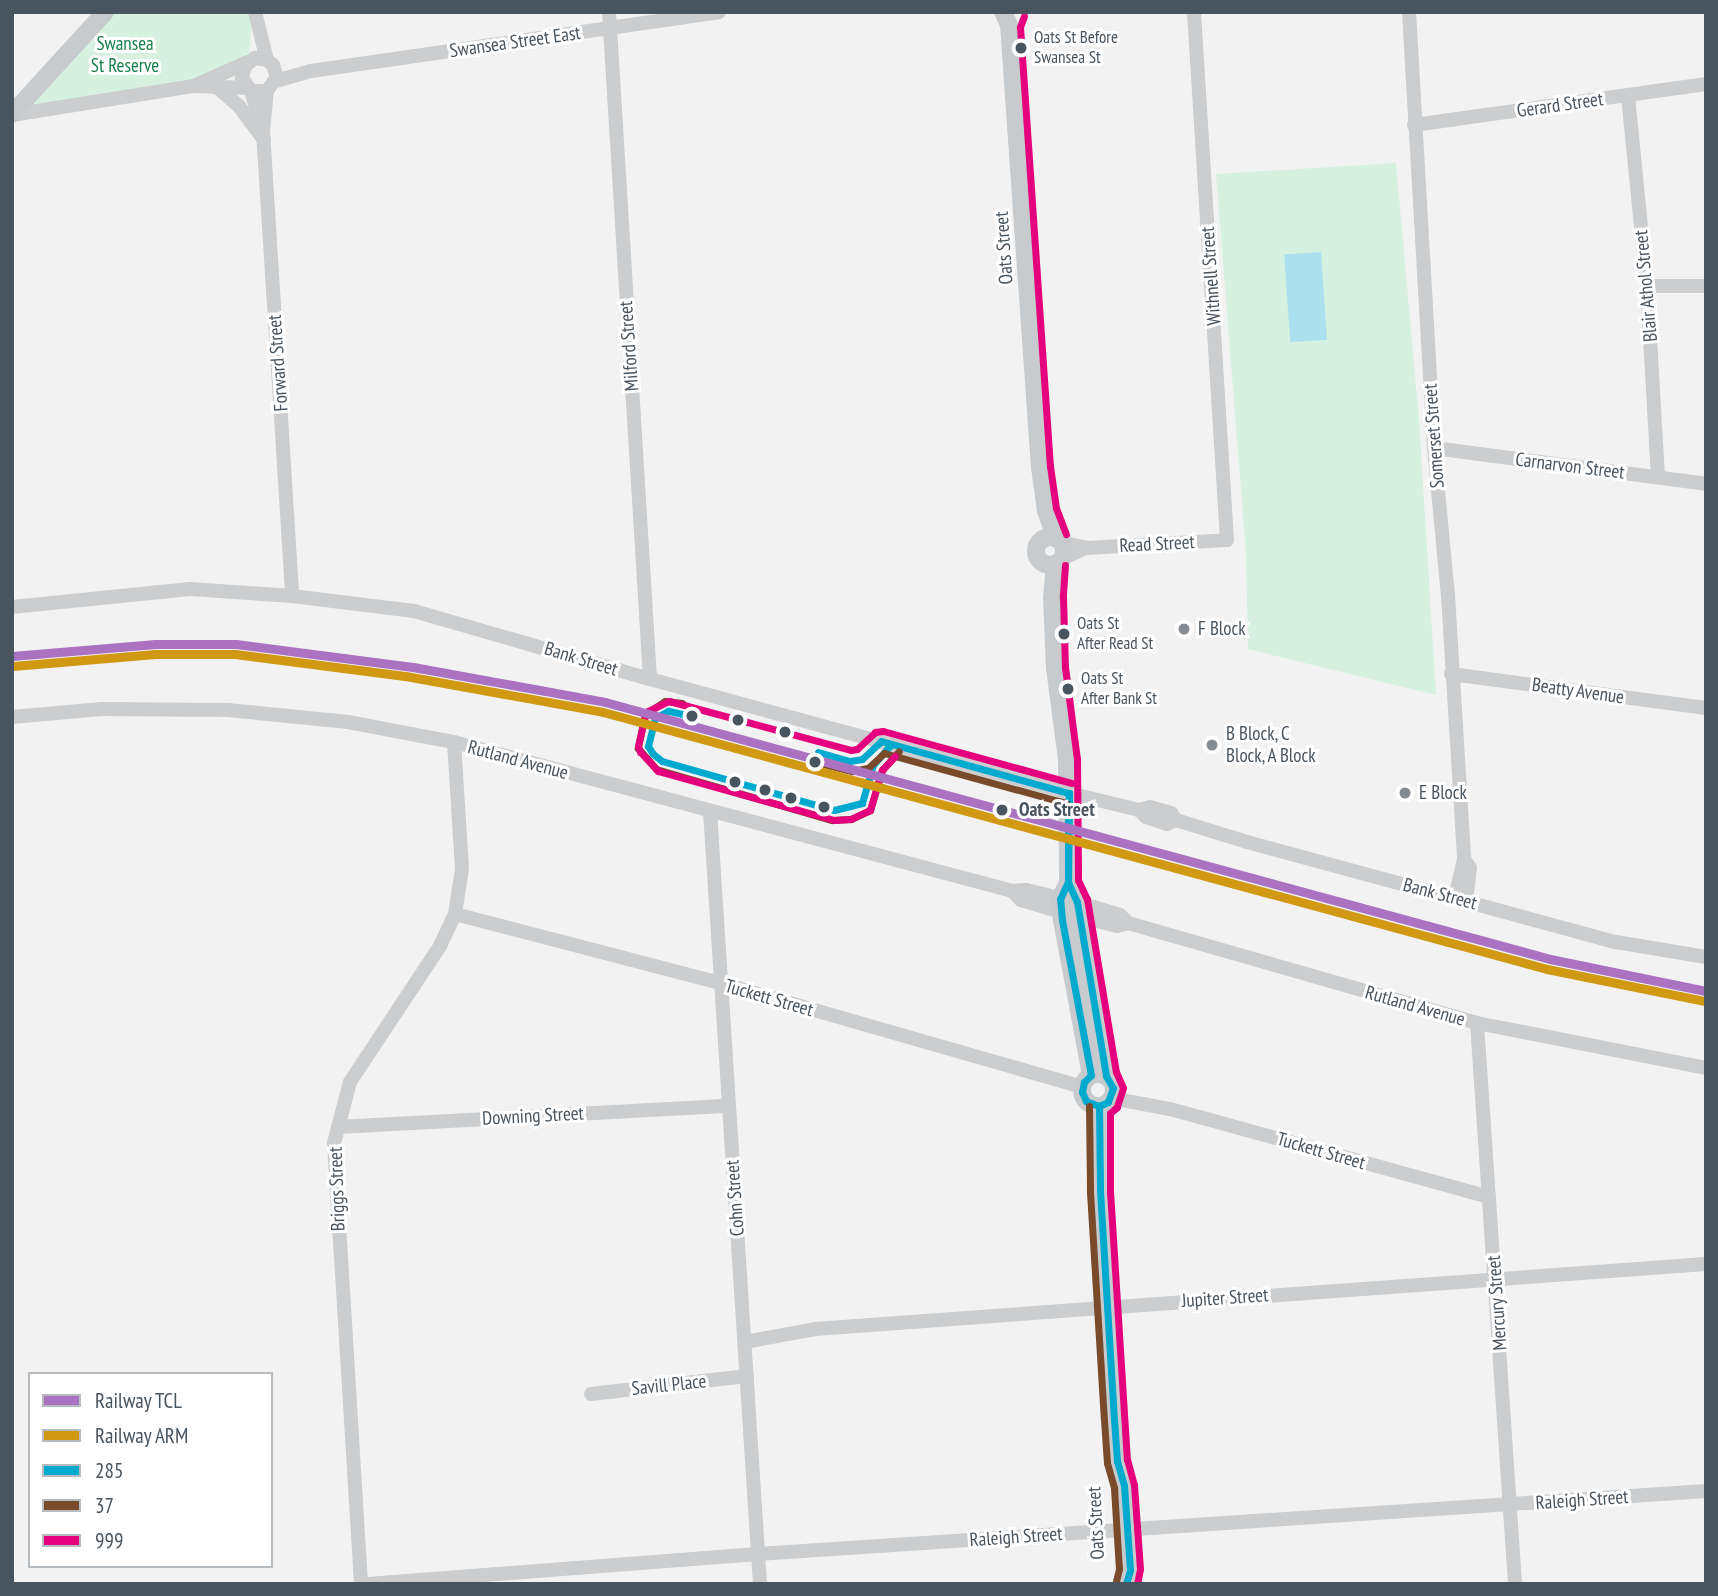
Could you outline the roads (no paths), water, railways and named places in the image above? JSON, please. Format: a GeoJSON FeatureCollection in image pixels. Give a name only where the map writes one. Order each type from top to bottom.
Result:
{"type":"FeatureCollection","features":[{"type":"Feature","properties":{"kind":"main road"},"geometry":{"type":"LineString","coordinates":[[12,115],[105,12]]}},
{"type":"Feature","properties":{"kind":"main road","name":"Oats Street"},"geometry":{"type":"LineString","coordinates":[[1009,17],[1045,511],[1053,551],[1055,668],[1069,793],[1069,902],[1093,1079],[1114,1088],[1105,1102],[1106,1307],[1117,1461],[1124,1486],[1121,1530],[1125,1584]]}},
{"type":"Feature","properties":{"kind":"main road"},"geometry":{"type":"LineString","coordinates":[[1093,1079],[1086,1101],[1105,1102]]}},
{"type":"Feature","properties":{"kind":"street","name":"Milford Street"},"geometry":{"type":"LineString","coordinates":[[609,12],[650,679]]}},
{"type":"Feature","properties":{"kind":"street","name":"Swansea Street East"},"geometry":{"type":"LineString","coordinates":[[249,90],[271,86],[312,71],[719,12]]}},
{"type":"Feature","properties":{"kind":"street","name":"Withnell Street"},"geometry":{"type":"LineString","coordinates":[[1194,12],[1227,540]]}},
{"type":"Feature","properties":{"kind":"street","name":"Somerset Street"},"geometry":{"type":"LineString","coordinates":[[1409,12],[1434,448],[1448,595],[1464,859],[1470,868],[1460,900]]}},
{"type":"Feature","properties":{"kind":"street"},"geometry":{"type":"LineString","coordinates":[[192,86],[249,61],[256,16]]}},
{"type":"Feature","properties":{"kind":"street"},"geometry":{"type":"LineString","coordinates":[[256,16],[270,63]]}},
{"type":"Feature","properties":{"kind":"street","name":"Swansea Street East"},"geometry":{"type":"LineString","coordinates":[[249,61],[312,71]]}},
{"type":"Feature","properties":{"kind":"street","name":"Forward Street"},"geometry":{"type":"LineString","coordinates":[[249,61],[242,78],[249,90],[263,135]]}},
{"type":"Feature","properties":{"kind":"street","name":"Forward Street"},"geometry":{"type":"LineString","coordinates":[[270,63],[271,86],[263,135],[292,596]]}},
{"type":"Feature","properties":{"kind":"street","name":"Gerard Street"},"geometry":{"type":"LineString","coordinates":[[1414,125],[1706,84]]}},
{"type":"Feature","properties":{"kind":"street"},"geometry":{"type":"LineString","coordinates":[[12,115],[192,86],[249,90]]}},
{"type":"Feature","properties":{"kind":"street"},"geometry":{"type":"LineString","coordinates":[[218,88],[233,99],[263,135]]}},
{"type":"Feature","properties":{"kind":"street","name":"Blair Athol Street"},"geometry":{"type":"LineString","coordinates":[[1628,96],[1647,286],[1658,477]]}},
{"type":"Feature","properties":{"kind":"street"},"geometry":{"type":"LineString","coordinates":[[1647,286],[1706,286]]}},
{"type":"Feature","properties":{"kind":"street","name":"Carnarvon Street"},"geometry":{"type":"LineString","coordinates":[[1434,448],[1706,484]]}},
{"type":"Feature","properties":{"kind":"street","name":"Read Street"},"geometry":{"type":"LineString","coordinates":[[1053,551],[1227,540]]}},
{"type":"Feature","properties":{"kind":"street","name":"Bank Street"},"geometry":{"type":"LineString","coordinates":[[12,607],[190,589],[292,596],[414,611],[650,679],[1139,810],[1146,817],[1167,824],[1176,820],[1616,942],[1706,957]]}},
{"type":"Feature","properties":{"kind":"street","name":"Beatty Avenue"},"geometry":{"type":"LineString","coordinates":[[1451,674],[1706,708]]}},
{"type":"Feature","properties":{"kind":"street","name":"Rutland Avenue"},"geometry":{"type":"LineString","coordinates":[[12,717],[102,709],[228,710],[348,722],[454,742],[1012,891],[1021,900],[1069,902],[1117,926],[1128,923],[1477,1023],[1706,1068]]}},
{"type":"Feature","properties":{"kind":"street","name":"Briggs Street"},"geometry":{"type":"LineString","coordinates":[[361,1584],[332,1158],[350,1082],[440,946],[455,914],[462,869],[454,742]]}},
{"type":"Feature","properties":{"kind":"street","name":"Cohn Street"},"geometry":{"type":"LineString","coordinates":[[710,811],[760,1584]]}},
{"type":"Feature","properties":{"kind":"street","name":"Tuckett Street"},"geometry":{"type":"LineString","coordinates":[[455,914],[1093,1079]]}},
{"type":"Feature","properties":{"kind":"street","name":"Mercury Street"},"geometry":{"type":"LineString","coordinates":[[1477,1023],[1515,1584]]}},
{"type":"Feature","properties":{"kind":"street","name":"Tuckett Street"},"geometry":{"type":"LineString","coordinates":[[1105,1102],[1170,1109],[1489,1198]]}},
{"type":"Feature","properties":{"kind":"street","name":"Downing Street"},"geometry":{"type":"LineString","coordinates":[[338,1126],[729,1106]]}},
{"type":"Feature","properties":{"kind":"street","name":"Jupiter Street"},"geometry":{"type":"LineString","coordinates":[[745,1342],[776,1335],[1106,1307],[1706,1264]]}},
{"type":"Feature","properties":{"kind":"street","name":"Savill Place"},"geometry":{"type":"LineString","coordinates":[[591,1394],[747,1376]]}},
{"type":"Feature","properties":{"kind":"street","name":"Raleigh Street"},"geometry":{"type":"LineString","coordinates":[[369,1584],[758,1554],[1706,1491]]}},
{"type":"Feature","properties":{"kind":"water"},"geometry":{"type":"Polygon","coordinates":[[[1321,252],[1327,340],[1290,342],[1284,255],[1321,252]]]}},
{"type":"Feature","properties":{"kind":"rail line","name":"TCL"},"geometry":{"type":"LineString","coordinates":[[12,656],[155,644],[236,644],[413,667],[605,702],[1550,959],[1706,991]]}},
{"type":"Feature","properties":{"kind":"rail line","name":"ARM"},"geometry":{"type":"LineString","coordinates":[[13,666],[155,654],[235,654],[411,677],[603,712],[1547,969],[1704,1001]]}},
{"type":"Feature","properties":{"kind":"place","name":"Oats St Before Swansea St"},"geometry":{"type":"Point","coordinates":[1021,48]}},
{"type":"Feature","properties":{"kind":"place","name":"F Block"},"geometry":{"type":"Point","coordinates":[1184,629]}},
{"type":"Feature","properties":{"kind":"place","name":"Oats St After Read St"},"geometry":{"type":"Point","coordinates":[1064,634]}},
{"type":"Feature","properties":{"kind":"place","name":"Oats St After Bank St"},"geometry":{"type":"Point","coordinates":[1068,689]}},
{"type":"Feature","properties":{"kind":"place","name":"B Block, C Block, A Block"},"geometry":{"type":"Point","coordinates":[1212,745]}},
{"type":"Feature","properties":{"kind":"place","name":"E Block"},"geometry":{"type":"Point","coordinates":[1405,793]}},
{"type":"Feature","properties":{"kind":"place","name":"Oats Street"},"geometry":{"type":"Point","coordinates":[1002,810]}},
{"type":"Feature","properties":{"kind":"park label","name":"Swansea St Reserve"},"geometry":{"type":"Point","coordinates":[125,55]}}]}
